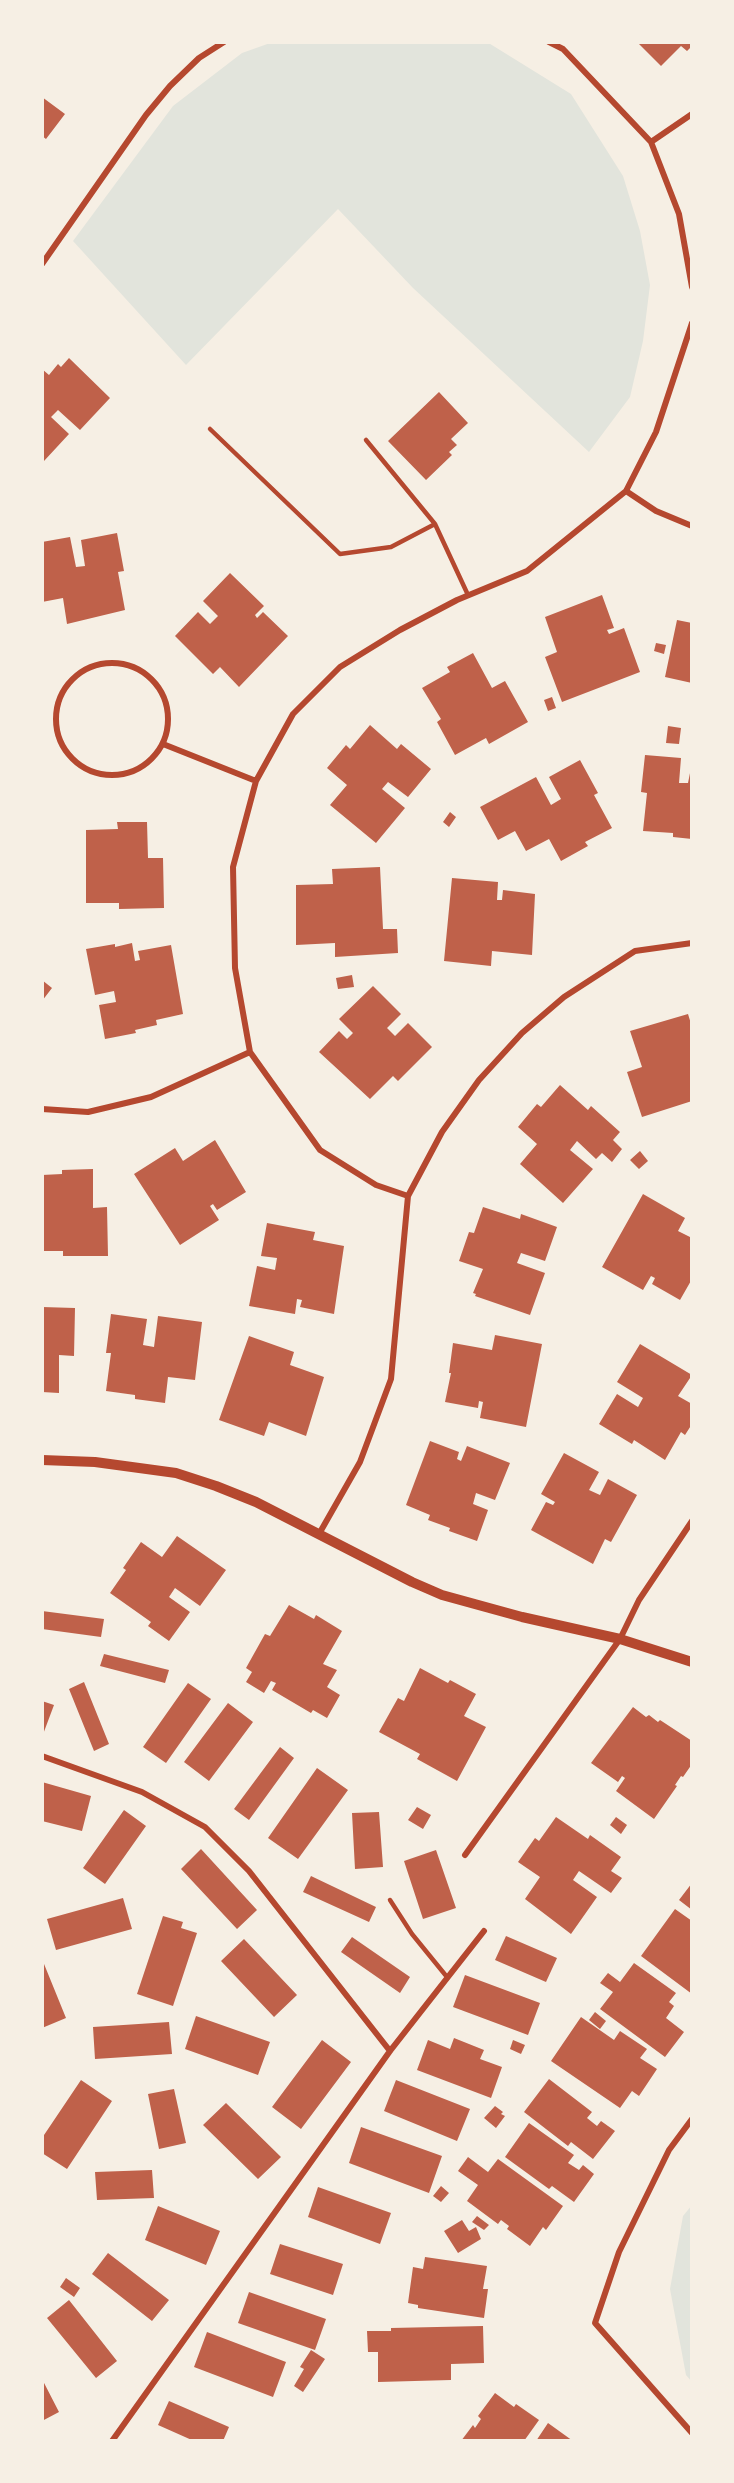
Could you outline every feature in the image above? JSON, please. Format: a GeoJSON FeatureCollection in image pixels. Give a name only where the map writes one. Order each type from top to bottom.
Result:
{"type":"FeatureCollection","features":[{"type":"Feature","properties":{"kind":"street"},"geometry":{"type":"LineString","coordinates":[[42,264],[146,115],[170,86],[199,58],[224,42]]}},
{"type":"Feature","properties":{"kind":"street"},"geometry":{"type":"LineString","coordinates":[[549,42],[563,49],[651,142],[679,214],[692,286]]}},
{"type":"Feature","properties":{"kind":"street"},"geometry":{"type":"LineString","coordinates":[[651,142],[692,114]]}},
{"type":"Feature","properties":{"kind":"street"},"geometry":{"type":"LineString","coordinates":[[408,1196],[376,1185],[320,1150],[250,1052],[236,968],[233,867],[256,781],[293,714],[340,667],[400,630],[526,570],[626,491],[656,432],[692,323]]}},
{"type":"Feature","properties":{"kind":"street"},"geometry":{"type":"LineString","coordinates":[[626,491],[656,511],[692,526]]}},
{"type":"Feature","properties":{"kind":"street"},"geometry":{"type":"LineString","coordinates":[[109,663],[129,665],[146,674],[159,688],[167,706],[168,725],[162,744],[153,758],[131,771],[105,775],[89,770],[74,761],[63,748],[56,730],[56,711],[62,692],[74,677],[90,666],[109,663]]}},
{"type":"Feature","properties":{"kind":"street"},"geometry":{"type":"LineString","coordinates":[[162,744],[256,781]]}},
{"type":"Feature","properties":{"kind":"street"},"geometry":{"type":"LineString","coordinates":[[319,1534],[360,1462],[391,1379],[408,1196],[442,1132],[479,1080],[522,1033],[564,998],[635,951],[692,943]]}},
{"type":"Feature","properties":{"kind":"street"},"geometry":{"type":"LineString","coordinates":[[42,1109],[88,1112],[151,1097],[250,1052]]}},
{"type":"Feature","properties":{"kind":"street"},"geometry":{"type":"LineString","coordinates":[[42,1460],[95,1462],[176,1473],[256,1502],[442,1595],[522,1617],[620,1639],[692,1662]]}},
{"type":"Feature","properties":{"kind":"street"},"geometry":{"type":"LineString","coordinates":[[465,1855],[620,1639],[639,1600],[692,1521]]}},
{"type":"Feature","properties":{"kind":"street"},"geometry":{"type":"LineString","coordinates":[[42,1756],[142,1792],[205,1827],[249,1870],[390,2051]]}},
{"type":"Feature","properties":{"kind":"street"},"geometry":{"type":"LineString","coordinates":[[112,2441],[390,2051],[484,1931]]}},
{"type":"Feature","properties":{"kind":"street"},"geometry":{"type":"LineString","coordinates":[[692,2119],[669,2150],[619,2252],[594,2324],[692,2433]]}},
{"type":"Feature","properties":{"kind":"lane"},"geometry":{"type":"LineString","coordinates":[[210,429],[340,554],[391,547],[435,525]]}},
{"type":"Feature","properties":{"kind":"lane"},"geometry":{"type":"LineString","coordinates":[[366,440],[435,525],[468,596]]}},
{"type":"Feature","properties":{"kind":"lane"},"geometry":{"type":"LineString","coordinates":[[390,1900],[412,1934],[447,1977]]}},
{"type":"Feature","properties":{"kind":"shaded area"},"geometry":{"type":"Polygon","coordinates":[[[273,42],[487,42],[571,94],[623,176],[640,231],[650,285],[643,341],[630,397],[589,452],[413,288],[338,209],[186,365],[73,241],[173,106],[242,53],[273,42]]]}},
{"type":"Feature","properties":{"kind":"shaded area"},"geometry":{"type":"Polygon","coordinates":[[[692,2205],[692,2382],[686,2375],[670,2289],[683,2216],[692,2205]]]}},
{"type":"Feature","properties":{"kind":"building"},"geometry":{"type":"Polygon","coordinates":[[[637,42],[692,42],[692,46],[687,51],[681,46],[661,66],[637,42]]]}},
{"type":"Feature","properties":{"kind":"building"},"geometry":{"type":"Polygon","coordinates":[[[42,97],[65,114],[46,139],[42,136],[42,97]]]}},
{"type":"Feature","properties":{"kind":"building"},"geometry":{"type":"Polygon","coordinates":[[[69,358],[110,398],[80,430],[58,410],[51,417],[69,434],[44,461],[42,459],[42,369],[49,375],[58,364],[61,367],[69,358]]]}},
{"type":"Feature","properties":{"kind":"building"},"geometry":{"type":"Polygon","coordinates":[[[439,392],[468,423],[451,439],[457,445],[449,452],[452,455],[426,480],[388,441],[439,392]]]}},
{"type":"Feature","properties":{"kind":"building"},"geometry":{"type":"Polygon","coordinates":[[[117,533],[124,571],[118,572],[125,610],[67,624],[63,598],[42,602],[42,542],[70,537],[76,567],[85,566],[81,540],[117,533]]]}},
{"type":"Feature","properties":{"kind":"building"},"geometry":{"type":"Polygon","coordinates":[[[230,573],[264,606],[255,615],[257,618],[263,612],[288,636],[239,687],[220,667],[213,674],[175,636],[198,612],[210,624],[218,616],[203,601],[230,573]]]}},
{"type":"Feature","properties":{"kind":"building"},"geometry":{"type":"Polygon","coordinates":[[[602,595],[614,628],[607,630],[609,634],[624,628],[640,672],[562,702],[545,657],[557,652],[545,617],[602,595]]]}},
{"type":"Feature","properties":{"kind":"building"},"geometry":{"type":"Polygon","coordinates":[[[677,620],[692,623],[692,683],[665,677],[677,620]]]}},
{"type":"Feature","properties":{"kind":"building"},"geometry":{"type":"Polygon","coordinates":[[[656,643],[666,645],[664,654],[654,651],[656,643]]]}},
{"type":"Feature","properties":{"kind":"building"},"geometry":{"type":"Polygon","coordinates":[[[473,653],[492,688],[505,681],[528,722],[489,744],[486,738],[455,755],[437,722],[441,719],[422,688],[450,672],[447,667],[473,653]]]}},
{"type":"Feature","properties":{"kind":"building"},"geometry":{"type":"Polygon","coordinates":[[[552,697],[556,708],[548,711],[544,700],[552,697]]]}},
{"type":"Feature","properties":{"kind":"building"},"geometry":{"type":"Polygon","coordinates":[[[370,725],[397,749],[401,744],[431,769],[408,797],[388,782],[382,789],[405,808],[376,843],[330,805],[347,785],[327,768],[346,745],[350,749],[370,725]]]}},
{"type":"Feature","properties":{"kind":"building"},"geometry":{"type":"Polygon","coordinates":[[[668,726],[681,728],[679,744],[666,743],[668,726]]]}},
{"type":"Feature","properties":{"kind":"building"},"geometry":{"type":"Polygon","coordinates":[[[645,755],[681,758],[679,783],[688,783],[692,763],[692,839],[673,837],[673,833],[643,831],[647,793],[641,792],[645,755]]]}},
{"type":"Feature","properties":{"kind":"building"},"geometry":{"type":"Polygon","coordinates":[[[580,760],[598,793],[594,795],[612,828],[585,842],[588,846],[561,861],[549,839],[526,851],[515,831],[498,840],[480,807],[536,777],[551,805],[561,799],[549,777],[580,760]]]}},
{"type":"Feature","properties":{"kind":"building"},"geometry":{"type":"Polygon","coordinates":[[[450,812],[456,817],[449,827],[443,822],[450,812]]]}},
{"type":"Feature","properties":{"kind":"building"},"geometry":{"type":"Polygon","coordinates":[[[117,822],[147,822],[148,858],[163,858],[164,908],[119,909],[119,903],[86,903],[86,830],[118,829],[117,822]]]}},
{"type":"Feature","properties":{"kind":"building"},"geometry":{"type":"Polygon","coordinates":[[[380,867],[383,929],[397,929],[398,953],[335,957],[335,943],[296,945],[296,885],[333,884],[332,869],[380,867]]]}},
{"type":"Feature","properties":{"kind":"building"},"geometry":{"type":"Polygon","coordinates":[[[452,878],[498,882],[497,900],[502,900],[503,890],[535,894],[532,955],[492,951],[491,966],[444,961],[452,878]]]}},
{"type":"Feature","properties":{"kind":"building"},"geometry":{"type":"Polygon","coordinates":[[[132,943],[135,961],[140,960],[138,951],[171,945],[183,1014],[156,1020],[157,1025],[135,1030],[136,1033],[105,1039],[99,1005],[116,1002],[114,991],[95,995],[86,949],[132,943]]]}},
{"type":"Feature","properties":{"kind":"building"},"geometry":{"type":"Polygon","coordinates":[[[352,975],[354,987],[338,989],[336,978],[352,975]]]}},
{"type":"Feature","properties":{"kind":"building"},"geometry":{"type":"Polygon","coordinates":[[[42,980],[52,988],[42,1001],[42,980]]]}},
{"type":"Feature","properties":{"kind":"building"},"geometry":{"type":"Polygon","coordinates":[[[373,986],[401,1014],[387,1028],[395,1036],[408,1023],[432,1047],[398,1081],[393,1076],[370,1099],[319,1052],[339,1031],[347,1039],[353,1033],[339,1019],[373,986]]]}},
{"type":"Feature","properties":{"kind":"building"},"geometry":{"type":"Polygon","coordinates":[[[688,1014],[692,1027],[692,1101],[642,1117],[627,1072],[642,1067],[630,1031],[688,1014]]]}},
{"type":"Feature","properties":{"kind":"building"},"geometry":{"type":"Polygon","coordinates":[[[560,1085],[588,1110],[591,1106],[620,1132],[613,1140],[622,1149],[612,1162],[602,1153],[596,1159],[577,1141],[570,1150],[593,1169],[563,1203],[520,1164],[537,1144],[518,1127],[537,1104],[541,1107],[560,1085]]]}},
{"type":"Feature","properties":{"kind":"building"},"geometry":{"type":"Polygon","coordinates":[[[215,1140],[246,1192],[217,1210],[213,1204],[210,1206],[219,1220],[180,1245],[134,1174],[175,1148],[183,1161],[215,1140]]]}},
{"type":"Feature","properties":{"kind":"building"},"geometry":{"type":"Polygon","coordinates":[[[640,1151],[648,1161],[639,1169],[630,1160],[640,1151]]]}},
{"type":"Feature","properties":{"kind":"building"},"geometry":{"type":"Polygon","coordinates":[[[93,1169],[93,1208],[107,1207],[108,1256],[63,1256],[63,1251],[42,1251],[42,1175],[62,1174],[62,1170],[93,1169]]]}},
{"type":"Feature","properties":{"kind":"building"},"geometry":{"type":"Polygon","coordinates":[[[643,1194],[685,1218],[678,1231],[692,1238],[692,1279],[680,1300],[652,1284],[655,1278],[651,1276],[643,1290],[602,1267],[643,1194]]]}},
{"type":"Feature","properties":{"kind":"building"},"geometry":{"type":"Polygon","coordinates":[[[483,1207],[520,1219],[521,1214],[557,1227],[545,1261],[521,1253],[517,1263],[545,1273],[530,1315],[475,1296],[476,1294],[473,1293],[483,1269],[459,1261],[469,1232],[474,1233],[483,1207]]]}},
{"type":"Feature","properties":{"kind":"building"},"geometry":{"type":"Polygon","coordinates":[[[267,1223],[315,1232],[313,1240],[344,1246],[334,1314],[300,1307],[302,1300],[297,1299],[295,1314],[249,1306],[257,1266],[275,1270],[277,1258],[261,1256],[267,1223]]]}},
{"type":"Feature","properties":{"kind":"building"},"geometry":{"type":"Polygon","coordinates":[[[42,1307],[75,1308],[74,1356],[59,1355],[59,1393],[42,1392],[42,1307]]]}},
{"type":"Feature","properties":{"kind":"building"},"geometry":{"type":"Polygon","coordinates":[[[111,1314],[147,1319],[143,1345],[154,1347],[158,1316],[202,1322],[195,1380],[168,1377],[165,1403],[135,1399],[135,1395],[106,1391],[111,1353],[106,1353],[111,1314]]]}},
{"type":"Feature","properties":{"kind":"building"},"geometry":{"type":"Polygon","coordinates":[[[495,1335],[542,1344],[526,1427],[480,1418],[483,1402],[479,1401],[478,1408],[445,1402],[451,1373],[449,1373],[453,1343],[492,1350],[495,1335]]]}},
{"type":"Feature","properties":{"kind":"building"},"geometry":{"type":"Polygon","coordinates":[[[249,1336],[294,1352],[290,1365],[324,1377],[306,1436],[269,1422],[264,1436],[219,1420],[249,1336]]]}},
{"type":"Feature","properties":{"kind":"building"},"geometry":{"type":"Polygon","coordinates":[[[640,1344],[692,1375],[678,1396],[692,1404],[692,1424],[685,1435],[681,1432],[665,1460],[634,1440],[632,1444],[599,1424],[617,1394],[638,1407],[643,1398],[617,1382],[640,1344]]]}},
{"type":"Feature","properties":{"kind":"building"},"geometry":{"type":"Polygon","coordinates":[[[430,1441],[459,1452],[457,1459],[461,1461],[467,1446],[510,1463],[495,1500],[476,1493],[473,1504],[488,1510],[477,1541],[449,1531],[450,1528],[428,1520],[430,1515],[406,1505],[430,1441]]]}},
{"type":"Feature","properties":{"kind":"building"},"geometry":{"type":"Polygon","coordinates":[[[564,1453],[599,1472],[589,1490],[600,1495],[608,1479],[637,1495],[611,1542],[605,1539],[593,1564],[531,1530],[546,1502],[553,1505],[555,1502],[541,1494],[564,1453]]]}},
{"type":"Feature","properties":{"kind":"building"},"geometry":{"type":"Polygon","coordinates":[[[177,1536],[226,1570],[200,1606],[175,1588],[169,1597],[190,1612],[169,1641],[148,1626],[151,1622],[110,1593],[126,1570],[123,1568],[141,1542],[162,1557],[177,1536]]]}},
{"type":"Feature","properties":{"kind":"building"},"geometry":{"type":"Polygon","coordinates":[[[289,1605],[314,1619],[316,1615],[342,1631],[323,1664],[337,1670],[327,1687],[340,1695],[327,1718],[313,1710],[311,1713],[272,1690],[276,1683],[271,1681],[264,1693],[246,1682],[252,1672],[246,1668],[265,1634],[270,1636],[289,1605]]]}},
{"type":"Feature","properties":{"kind":"building"},"geometry":{"type":"Polygon","coordinates":[[[42,1611],[104,1619],[101,1637],[42,1629],[42,1611]]]}},
{"type":"Feature","properties":{"kind":"building"},"geometry":{"type":"Polygon","coordinates":[[[104,1654],[169,1670],[165,1683],[100,1666],[104,1654]]]}},
{"type":"Feature","properties":{"kind":"building"},"geometry":{"type":"Polygon","coordinates":[[[420,1668],[448,1683],[450,1680],[476,1694],[464,1716],[486,1727],[457,1781],[417,1759],[420,1754],[379,1732],[398,1698],[404,1701],[420,1668]]]}},
{"type":"Feature","properties":{"kind":"building"},"geometry":{"type":"Polygon","coordinates":[[[84,1682],[109,1744],[94,1751],[69,1689],[84,1682]]]}},
{"type":"Feature","properties":{"kind":"building"},"geometry":{"type":"Polygon","coordinates":[[[188,1683],[211,1699],[166,1763],[143,1747],[188,1683]]]}},
{"type":"Feature","properties":{"kind":"building"},"geometry":{"type":"Polygon","coordinates":[[[42,1701],[54,1705],[42,1737],[42,1701]]]}},
{"type":"Feature","properties":{"kind":"building"},"geometry":{"type":"Polygon","coordinates":[[[228,1703],[253,1722],[209,1781],[184,1762],[228,1703]]]}},
{"type":"Feature","properties":{"kind":"building"},"geometry":{"type":"Polygon","coordinates":[[[633,1707],[646,1717],[649,1715],[658,1722],[660,1720],[692,1741],[692,1764],[683,1777],[681,1776],[675,1785],[677,1786],[654,1819],[616,1791],[625,1778],[622,1776],[618,1782],[591,1763],[633,1707]]]}},
{"type":"Feature","properties":{"kind":"building"},"geometry":{"type":"Polygon","coordinates":[[[280,1747],[294,1758],[249,1820],[234,1809],[280,1747]]]}},
{"type":"Feature","properties":{"kind":"building"},"geometry":{"type":"Polygon","coordinates":[[[317,1768],[348,1790],[298,1859],[268,1838],[317,1768]]]}},
{"type":"Feature","properties":{"kind":"building"},"geometry":{"type":"Polygon","coordinates":[[[42,1782],[91,1796],[82,1831],[42,1821],[42,1782]]]}},
{"type":"Feature","properties":{"kind":"building"},"geometry":{"type":"Polygon","coordinates":[[[417,1807],[431,1815],[423,1829],[408,1820],[417,1807]]]}},
{"type":"Feature","properties":{"kind":"building"},"geometry":{"type":"Polygon","coordinates":[[[124,1810],[146,1826],[105,1884],[83,1868],[124,1810]]]}},
{"type":"Feature","properties":{"kind":"building"},"geometry":{"type":"Polygon","coordinates":[[[379,1812],[383,1867],[355,1869],[352,1813],[379,1812]]]}},
{"type":"Feature","properties":{"kind":"building"},"geometry":{"type":"Polygon","coordinates":[[[556,1817],[588,1839],[590,1835],[621,1857],[611,1871],[622,1878],[611,1893],[579,1871],[573,1880],[597,1897],[571,1934],[525,1899],[540,1877],[518,1862],[535,1838],[539,1841],[556,1817]]]}},
{"type":"Feature","properties":{"kind":"building"},"geometry":{"type":"Polygon","coordinates":[[[616,1817],[627,1825],[621,1834],[610,1825],[616,1817]]]}},
{"type":"Feature","properties":{"kind":"building"},"geometry":{"type":"Polygon","coordinates":[[[201,1849],[257,1910],[237,1929],[181,1869],[201,1849]]]}},
{"type":"Feature","properties":{"kind":"building"},"geometry":{"type":"Polygon","coordinates":[[[436,1850],[456,1908],[423,1919],[404,1861],[436,1850]]]}},
{"type":"Feature","properties":{"kind":"building"},"geometry":{"type":"Polygon","coordinates":[[[311,1876],[376,1907],[369,1922],[303,1892],[311,1876]]]}},
{"type":"Feature","properties":{"kind":"building"},"geometry":{"type":"Polygon","coordinates":[[[692,1883],[692,1910],[679,1900],[692,1883]]]}},
{"type":"Feature","properties":{"kind":"building"},"geometry":{"type":"Polygon","coordinates":[[[123,1898],[132,1929],[56,1950],[47,1919],[123,1898]]]}},
{"type":"Feature","properties":{"kind":"building"},"geometry":{"type":"Polygon","coordinates":[[[675,1909],[692,1921],[692,1994],[641,1956],[675,1909]]]}},
{"type":"Feature","properties":{"kind":"building"},"geometry":{"type":"Polygon","coordinates":[[[163,1916],[183,1922],[181,1928],[197,1933],[173,2006],[137,1994],[163,1916]]]}},
{"type":"Feature","properties":{"kind":"building"},"geometry":{"type":"Polygon","coordinates":[[[506,1936],[557,1958],[546,1982],[495,1960],[506,1936]]]}},
{"type":"Feature","properties":{"kind":"building"},"geometry":{"type":"Polygon","coordinates":[[[352,1937],[410,1977],[400,1993],[341,1952],[352,1937]]]}},
{"type":"Feature","properties":{"kind":"building"},"geometry":{"type":"Polygon","coordinates":[[[244,1939],[297,1995],[274,2017],[221,1961],[244,1939]]]}},
{"type":"Feature","properties":{"kind":"building"},"geometry":{"type":"Polygon","coordinates":[[[42,1959],[66,2018],[42,2028],[42,1959]]]}},
{"type":"Feature","properties":{"kind":"building"},"geometry":{"type":"Polygon","coordinates":[[[634,1963],[676,1993],[669,2002],[674,2006],[666,2018],[684,2032],[665,2057],[600,2009],[613,1992],[600,1983],[608,1973],[620,1982],[634,1963]]]}},
{"type":"Feature","properties":{"kind":"building"},"geometry":{"type":"Polygon","coordinates":[[[465,1975],[540,2003],[528,2035],[453,2007],[465,1975]]]}},
{"type":"Feature","properties":{"kind":"building"},"geometry":{"type":"Polygon","coordinates":[[[595,2012],[606,2021],[600,2029],[589,2020],[595,2012]]]}},
{"type":"Feature","properties":{"kind":"building"},"geometry":{"type":"Polygon","coordinates":[[[196,2016],[270,2042],[258,2075],[185,2049],[196,2016]]]}},
{"type":"Feature","properties":{"kind":"building"},"geometry":{"type":"Polygon","coordinates":[[[581,2017],[614,2040],[620,2031],[647,2049],[640,2058],[657,2069],[639,2096],[632,2091],[620,2108],[551,2061],[581,2017]]]}},
{"type":"Feature","properties":{"kind":"building"},"geometry":{"type":"Polygon","coordinates":[[[169,2022],[172,2054],[95,2059],[93,2027],[169,2022]]]}},
{"type":"Feature","properties":{"kind":"building"},"geometry":{"type":"Polygon","coordinates":[[[454,2038],[484,2050],[480,2059],[502,2067],[491,2098],[417,2070],[428,2040],[450,2049],[454,2038]]]}},
{"type":"Feature","properties":{"kind":"building"},"geometry":{"type":"Polygon","coordinates":[[[322,2040],[351,2062],[301,2129],[272,2107],[322,2040]]]}},
{"type":"Feature","properties":{"kind":"building"},"geometry":{"type":"Polygon","coordinates":[[[513,2040],[525,2045],[521,2054],[510,2049],[513,2040]]]}},
{"type":"Feature","properties":{"kind":"building"},"geometry":{"type":"Polygon","coordinates":[[[549,2079],[592,2112],[587,2118],[597,2126],[601,2121],[615,2131],[593,2159],[571,2142],[568,2146],[524,2112],[549,2079]]]}},
{"type":"Feature","properties":{"kind":"building"},"geometry":{"type":"Polygon","coordinates":[[[81,2080],[112,2101],[67,2169],[42,2153],[42,2138],[81,2080]]]}},
{"type":"Feature","properties":{"kind":"building"},"geometry":{"type":"Polygon","coordinates":[[[396,2080],[470,2109],[457,2141],[384,2111],[396,2080]]]}},
{"type":"Feature","properties":{"kind":"building"},"geometry":{"type":"Polygon","coordinates":[[[174,2089],[186,2143],[159,2149],[148,2094],[174,2089]]]}},
{"type":"Feature","properties":{"kind":"building"},"geometry":{"type":"Polygon","coordinates":[[[226,2103],[281,2157],[258,2179],[203,2125],[226,2103]]]}},
{"type":"Feature","properties":{"kind":"building"},"geometry":{"type":"Polygon","coordinates":[[[495,2106],[505,2116],[496,2128],[484,2118],[495,2106]]]}},
{"type":"Feature","properties":{"kind":"building"},"geometry":{"type":"Polygon","coordinates":[[[529,2123],[574,2155],[568,2163],[579,2170],[583,2165],[594,2174],[574,2202],[552,2186],[549,2189],[505,2157],[529,2123]]]}},
{"type":"Feature","properties":{"kind":"building"},"geometry":{"type":"Polygon","coordinates":[[[361,2127],[442,2156],[429,2193],[349,2163],[361,2127]]]}},
{"type":"Feature","properties":{"kind":"building"},"geometry":{"type":"Polygon","coordinates":[[[468,2157],[488,2172],[498,2159],[563,2206],[546,2230],[543,2227],[530,2246],[507,2229],[509,2226],[501,2220],[498,2224],[467,2201],[478,2185],[458,2171],[468,2157]]]}},
{"type":"Feature","properties":{"kind":"building"},"geometry":{"type":"Polygon","coordinates":[[[152,2170],[154,2198],[97,2200],[95,2172],[152,2170]]]}},
{"type":"Feature","properties":{"kind":"building"},"geometry":{"type":"Polygon","coordinates":[[[441,2186],[449,2193],[441,2202],[433,2196],[441,2186]]]}},
{"type":"Feature","properties":{"kind":"building"},"geometry":{"type":"Polygon","coordinates":[[[318,2187],[391,2213],[380,2244],[308,2217],[318,2187]]]}},
{"type":"Feature","properties":{"kind":"building"},"geometry":{"type":"Polygon","coordinates":[[[158,2206],[220,2231],[206,2265],[145,2240],[158,2206]]]}},
{"type":"Feature","properties":{"kind":"building"},"geometry":{"type":"Polygon","coordinates":[[[477,2216],[489,2225],[484,2230],[472,2222],[477,2216]]]}},
{"type":"Feature","properties":{"kind":"building"},"geometry":{"type":"Polygon","coordinates":[[[462,2220],[469,2231],[476,2227],[481,2239],[458,2253],[444,2231],[462,2220]]]}},
{"type":"Feature","properties":{"kind":"building"},"geometry":{"type":"Polygon","coordinates":[[[280,2244],[343,2264],[333,2295],[270,2274],[280,2244]]]}},
{"type":"Feature","properties":{"kind":"building"},"geometry":{"type":"Polygon","coordinates":[[[108,2253],[169,2300],[152,2321],[92,2274],[108,2253]]]}},
{"type":"Feature","properties":{"kind":"building"},"geometry":{"type":"Polygon","coordinates":[[[425,2257],[487,2266],[483,2289],[488,2289],[484,2318],[418,2308],[418,2305],[408,2303],[413,2267],[423,2269],[425,2257]]]}},
{"type":"Feature","properties":{"kind":"building"},"geometry":{"type":"Polygon","coordinates":[[[66,2278],[80,2288],[74,2297],[60,2287],[66,2278]]]}},
{"type":"Feature","properties":{"kind":"building"},"geometry":{"type":"Polygon","coordinates":[[[249,2292],[326,2319],[315,2350],[238,2323],[249,2292]]]}},
{"type":"Feature","properties":{"kind":"building"},"geometry":{"type":"Polygon","coordinates":[[[69,2300],[117,2361],[96,2378],[47,2318],[69,2300]]]}},
{"type":"Feature","properties":{"kind":"building"},"geometry":{"type":"Polygon","coordinates":[[[483,2326],[484,2363],[451,2364],[451,2380],[378,2382],[378,2352],[368,2352],[367,2331],[391,2331],[391,2328],[483,2326]]]}},
{"type":"Feature","properties":{"kind":"building"},"geometry":{"type":"Polygon","coordinates":[[[207,2332],[286,2362],[273,2397],[194,2367],[207,2332]]]}},
{"type":"Feature","properties":{"kind":"building"},"geometry":{"type":"Polygon","coordinates":[[[311,2350],[325,2359],[303,2392],[294,2386],[304,2369],[300,2367],[311,2350]]]}},
{"type":"Feature","properties":{"kind":"building"},"geometry":{"type":"Polygon","coordinates":[[[42,2379],[59,2412],[42,2421],[42,2379]]]}},
{"type":"Feature","properties":{"kind":"building"},"geometry":{"type":"Polygon","coordinates":[[[495,2393],[514,2407],[516,2404],[539,2420],[524,2441],[461,2441],[473,2425],[475,2428],[481,2419],[478,2416],[495,2393]]]}},
{"type":"Feature","properties":{"kind":"building"},"geometry":{"type":"Polygon","coordinates":[[[169,2401],[229,2427],[223,2441],[194,2441],[158,2425],[169,2401]]]}},
{"type":"Feature","properties":{"kind":"building"},"geometry":{"type":"Polygon","coordinates":[[[548,2423],[573,2441],[536,2441],[548,2423]]]}}]}
